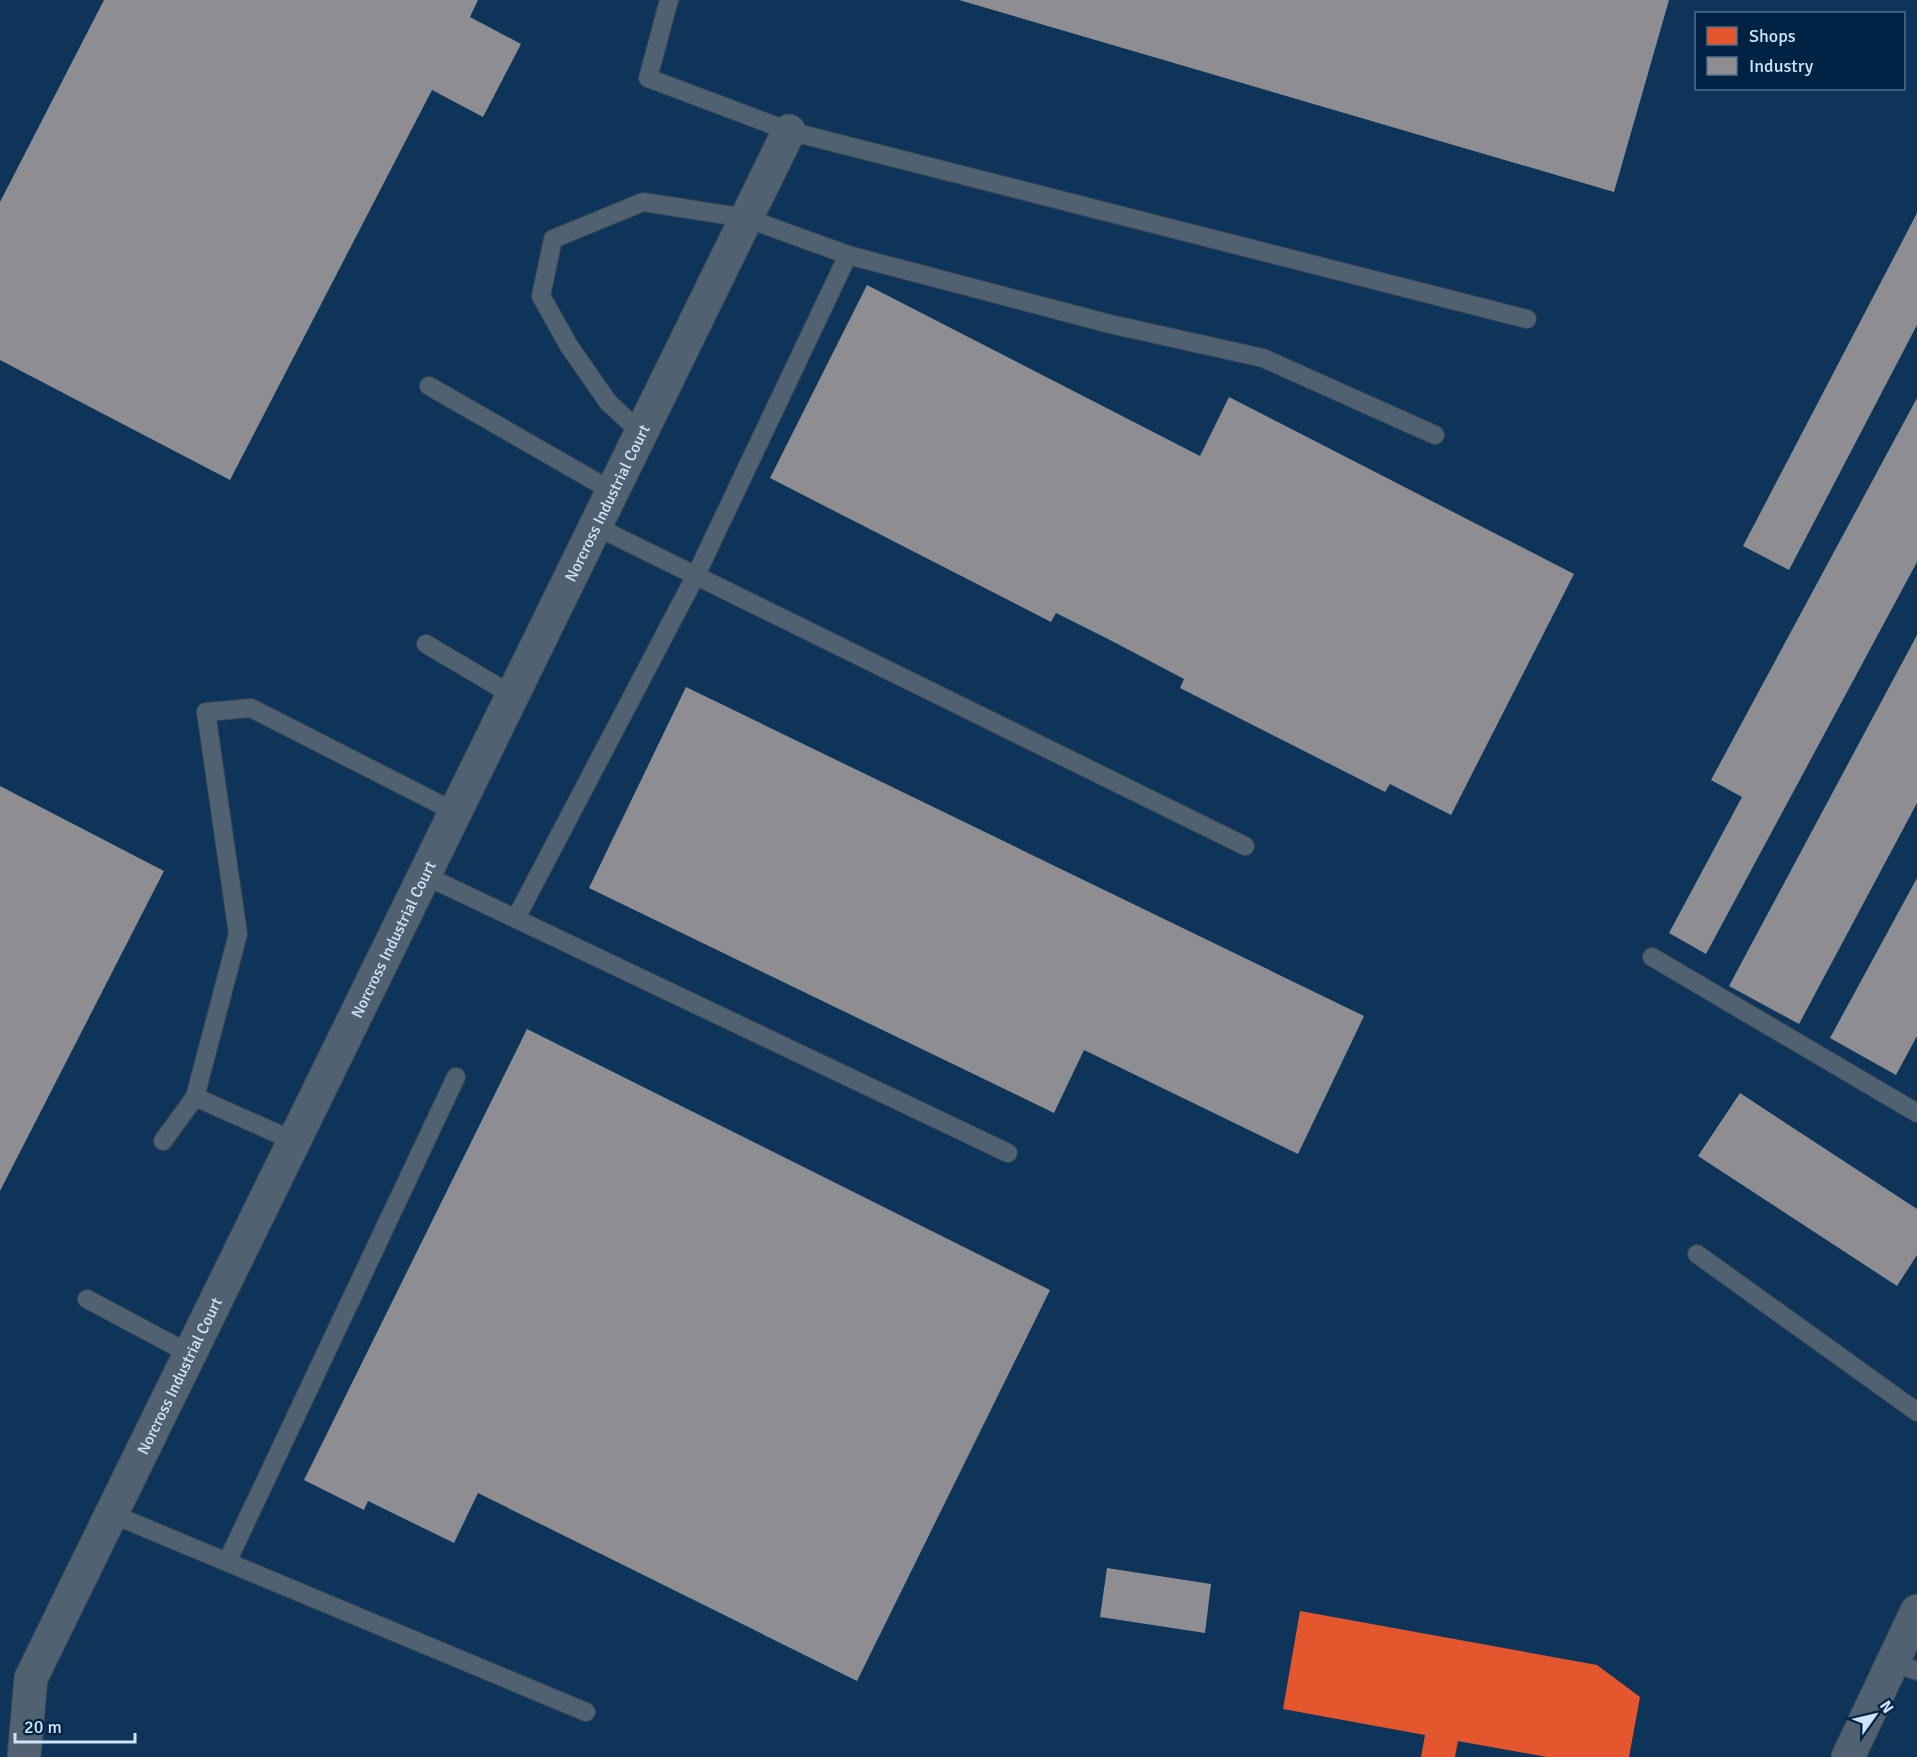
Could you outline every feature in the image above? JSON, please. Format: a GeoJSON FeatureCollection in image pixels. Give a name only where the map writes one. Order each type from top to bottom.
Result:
{"type":"FeatureCollection","features":[{"type":"Feature","properties":{"kind":"street","name":"Norcross Industrial Court"},"geometry":{"type":"LineString","coordinates":[[24,1757],[31,1678],[789,131]]}},
{"type":"Feature","properties":{"kind":"street"},"geometry":{"type":"LineString","coordinates":[[1848,1757],[1905,1667],[1917,1611]]}},
{"type":"Feature","properties":{"kind":"lane"},"geometry":{"type":"LineString","coordinates":[[669,0],[648,78],[789,131],[1527,319]]}},
{"type":"Feature","properties":{"kind":"lane"},"geometry":{"type":"LineString","coordinates":[[641,433],[608,402],[569,346],[541,296],[553,239],[643,201],[746,218],[848,255],[1110,324],[1263,358],[1435,435]]}},
{"type":"Feature","properties":{"kind":"lane"},"geometry":{"type":"LineString","coordinates":[[516,918],[696,575],[848,255]]}},
{"type":"Feature","properties":{"kind":"lane"},"geometry":{"type":"LineString","coordinates":[[429,386],[612,491]]}},
{"type":"Feature","properties":{"kind":"lane"},"geometry":{"type":"LineString","coordinates":[[595,526],[1245,846]]}},
{"type":"Feature","properties":{"kind":"lane"},"geometry":{"type":"LineString","coordinates":[[426,644],[512,696]]}},
{"type":"Feature","properties":{"kind":"lane"},"geometry":{"type":"LineString","coordinates":[[163,1142],[195,1097],[238,934],[206,712],[251,708],[455,812]]}},
{"type":"Feature","properties":{"kind":"lane"},"geometry":{"type":"LineString","coordinates":[[424,875],[1008,1153]]}},
{"type":"Feature","properties":{"kind":"lane"},"geometry":{"type":"LineString","coordinates":[[1652,957],[1917,1113]]}},
{"type":"Feature","properties":{"kind":"lane"},"geometry":{"type":"LineString","coordinates":[[227,1563],[456,1077]]}},
{"type":"Feature","properties":{"kind":"lane"},"geometry":{"type":"LineString","coordinates":[[195,1097],[294,1142]]}},
{"type":"Feature","properties":{"kind":"lane"},"geometry":{"type":"LineString","coordinates":[[1697,1254],[1917,1412]]}},
{"type":"Feature","properties":{"kind":"lane"},"geometry":{"type":"LineString","coordinates":[[87,1299],[190,1354]]}},
{"type":"Feature","properties":{"kind":"lane"},"geometry":{"type":"LineString","coordinates":[[112,1514],[586,1712]]}},
{"type":"Feature","properties":{"kind":"shaded area"},"geometry":{"type":"Polygon","coordinates":[[[0,0],[1917,0],[1917,1757],[0,1757],[0,0]]]}},
{"type":"Feature","properties":{"kind":"building: Shops"},"geometry":{"type":"Polygon","coordinates":[[[1300,1611],[1597,1665],[1640,1697],[1629,1757],[1547,1757],[1458,1741],[1455,1757],[1421,1757],[1425,1735],[1283,1709],[1300,1611]]]}},
{"type":"Feature","properties":{"kind":"building: Industry"},"geometry":{"type":"Polygon","coordinates":[[[104,0],[478,0],[470,17],[521,44],[483,117],[432,90],[230,480],[0,360],[0,202],[104,0]]]}},
{"type":"Feature","properties":{"kind":"building: Industry"},"geometry":{"type":"Polygon","coordinates":[[[959,0],[1669,0],[1614,192],[959,0]]]}},
{"type":"Feature","properties":{"kind":"building: Industry"},"geometry":{"type":"Polygon","coordinates":[[[1917,213],[1917,325],[1789,570],[1743,546],[1917,213]]]}},
{"type":"Feature","properties":{"kind":"building: Industry"},"geometry":{"type":"Polygon","coordinates":[[[867,285],[1200,456],[1229,397],[1574,574],[1451,815],[1390,784],[1385,792],[1180,688],[1184,679],[1108,639],[1056,613],[1051,622],[770,478],[867,285]]]}},
{"type":"Feature","properties":{"kind":"building: Industry"},"geometry":{"type":"Polygon","coordinates":[[[1917,398],[1917,562],[1706,954],[1669,933],[1742,797],[1711,780],[1917,398]]]}},
{"type":"Feature","properties":{"kind":"building: Industry"},"geometry":{"type":"Polygon","coordinates":[[[1917,635],[1917,803],[1799,1024],[1729,986],[1917,635]]]}},
{"type":"Feature","properties":{"kind":"building: Industry"},"geometry":{"type":"Polygon","coordinates":[[[686,687],[1364,1016],[1298,1154],[1084,1050],[1054,1113],[589,888],[686,687]]]}},
{"type":"Feature","properties":{"kind":"building: Industry"},"geometry":{"type":"Polygon","coordinates":[[[0,786],[164,871],[0,1191],[0,786]]]}},
{"type":"Feature","properties":{"kind":"building: Industry"},"geometry":{"type":"Polygon","coordinates":[[[1917,878],[1917,1036],[1896,1075],[1830,1038],[1917,878]]]}},
{"type":"Feature","properties":{"kind":"building: Industry"},"geometry":{"type":"Polygon","coordinates":[[[527,1029],[1050,1290],[857,1681],[478,1493],[454,1543],[368,1501],[364,1510],[304,1480],[527,1029]]]}},
{"type":"Feature","properties":{"kind":"building: Industry"},"geometry":{"type":"Polygon","coordinates":[[[1740,1093],[1917,1209],[1917,1255],[1897,1286],[1698,1156],[1740,1093]]]}},
{"type":"Feature","properties":{"kind":"building: Industry"},"geometry":{"type":"Polygon","coordinates":[[[1107,1568],[1211,1584],[1205,1633],[1100,1617],[1107,1568]]]}}]}
